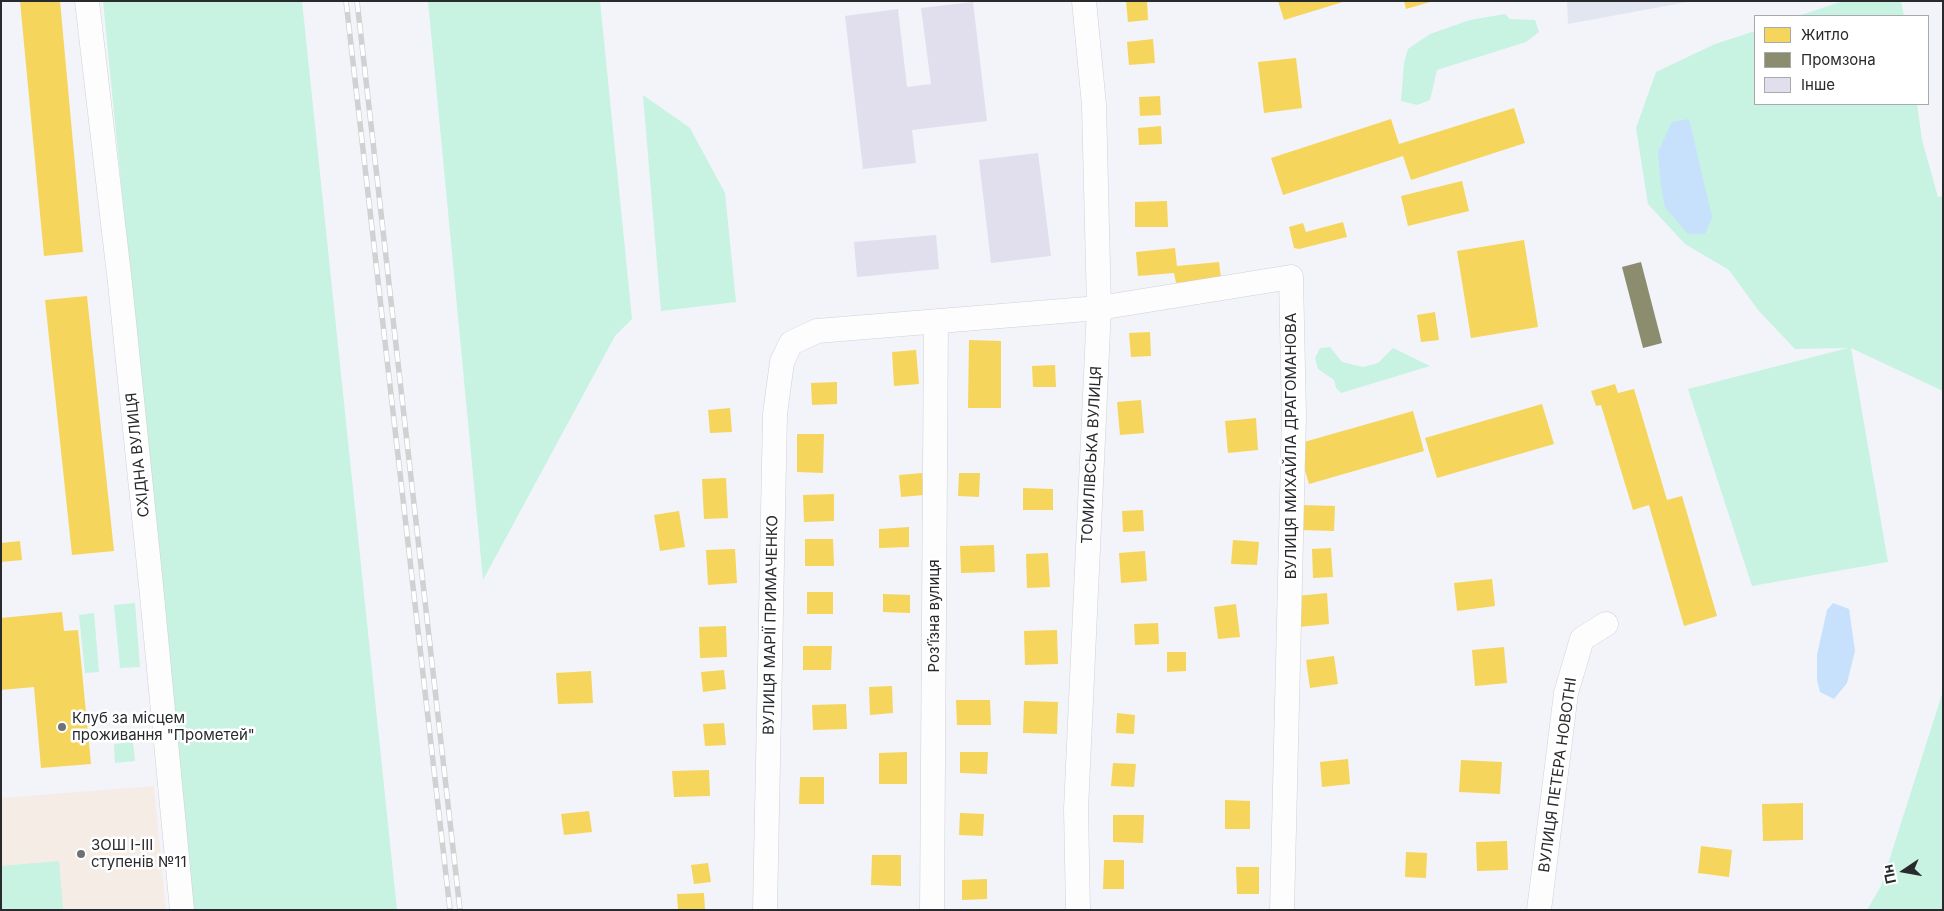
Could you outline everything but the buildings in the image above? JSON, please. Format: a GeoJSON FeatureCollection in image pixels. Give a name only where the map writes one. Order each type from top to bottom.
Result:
{"type":"FeatureCollection","features":[{"type":"Feature","properties":{"kind":"street","name":"СХІДНА ВУЛИЦЯ"},"geometry":{"type":"LineString","coordinates":[[87,1],[120,283],[182,910]]}},
{"type":"Feature","properties":{"kind":"street","name":"ТОМИЛІВСЬКА ВУЛИЦЯ"},"geometry":{"type":"LineString","coordinates":[[1078,910],[1076,809],[1099,308],[1094,105],[1084,1]]}},
{"type":"Feature","properties":{"kind":"street","name":"ВУЛИЦЯ МИХАЙЛА ДРАГОМАНОВА"},"geometry":{"type":"LineString","coordinates":[[791,343],[817,331],[1099,308],[1290,277],[1294,425],[1282,910]]}},
{"type":"Feature","properties":{"kind":"street","name":"Розʼїзна вулиця"},"geometry":{"type":"LineString","coordinates":[[932,910],[936,322]]}},
{"type":"Feature","properties":{"kind":"street","name":"ВУЛИЦЯ МАРІЇ ПРИМАЧЕНКО"},"geometry":{"type":"LineString","coordinates":[[765,910],[775,414],[782,362],[791,343]]}},
{"type":"Feature","properties":{"kind":"street","name":"ВУЛИЦЯ ПЕТЕРА НОВОТНІ"},"geometry":{"type":"LineString","coordinates":[[1538,910],[1566,693],[1582,639],[1606,624]]}},
{"type":"Feature","properties":{"kind":"shaded area"},"geometry":{"type":"Polygon","coordinates":[[[1567,1],[1693,1],[1568,24],[1567,1]]]}},
{"type":"Feature","properties":{"kind":"shaded area","name":"ЗОШ І-ІІІ ступенів №11"},"geometry":{"type":"Polygon","coordinates":[[[154,786],[166,910],[1,910],[1,798],[154,786]]]}},
{"type":"Feature","properties":{"kind":"green space"},"geometry":{"type":"Polygon","coordinates":[[[103,1],[302,1],[397,910],[193,910],[103,1]]]}},
{"type":"Feature","properties":{"kind":"green space"},"geometry":{"type":"Polygon","coordinates":[[[428,1],[600,1],[632,319],[615,336],[483,580],[428,1]]]}},
{"type":"Feature","properties":{"kind":"green space"},"geometry":{"type":"Polygon","coordinates":[[[1843,1],[1901,1],[1904,15],[1801,15],[1843,1]]]}},
{"type":"Feature","properties":{"kind":"green space"},"geometry":{"type":"Polygon","coordinates":[[[1505,14],[1510,19],[1535,20],[1539,32],[1526,42],[1437,70],[1430,100],[1417,105],[1401,101],[1404,63],[1408,49],[1430,34],[1470,20],[1505,14]]]}},
{"type":"Feature","properties":{"kind":"green space"},"geometry":{"type":"Polygon","coordinates":[[[1754,31],[1754,105],[1917,105],[1922,140],[1938,197],[1943,196],[1943,391],[1851,348],[1888,562],[1752,586],[1688,389],[1848,348],[1795,349],[1758,310],[1729,270],[1685,244],[1648,204],[1636,128],[1656,72],[1715,44],[1754,31]]]}},
{"type":"Feature","properties":{"kind":"green space"},"geometry":{"type":"Polygon","coordinates":[[[643,95],[690,128],[725,193],[736,302],[661,311],[643,95]]]}},
{"type":"Feature","properties":{"kind":"green space"},"geometry":{"type":"Polygon","coordinates":[[[1330,347],[1342,362],[1363,367],[1378,363],[1393,348],[1430,366],[1341,393],[1336,388],[1334,380],[1318,369],[1315,358],[1320,348],[1330,347]]]}},
{"type":"Feature","properties":{"kind":"green space"},"geometry":{"type":"Polygon","coordinates":[[[135,603],[140,667],[120,668],[114,605],[135,603]]]}},
{"type":"Feature","properties":{"kind":"green space"},"geometry":{"type":"Polygon","coordinates":[[[94,613],[99,672],[85,673],[79,615],[94,613]]]}},
{"type":"Feature","properties":{"kind":"green space"},"geometry":{"type":"Polygon","coordinates":[[[1943,691],[1943,910],[1867,910],[1881,886],[1943,691]]]}},
{"type":"Feature","properties":{"kind":"green space"},"geometry":{"type":"Polygon","coordinates":[[[133,742],[135,761],[115,763],[114,744],[133,742]]]}},
{"type":"Feature","properties":{"kind":"green space"},"geometry":{"type":"Polygon","coordinates":[[[59,861],[63,910],[1,910],[1,866],[59,861]]]}},
{"type":"Feature","properties":{"kind":"water"},"geometry":{"type":"Polygon","coordinates":[[[1689,119],[1712,217],[1705,234],[1688,234],[1665,207],[1661,186],[1658,152],[1672,122],[1689,119]]]}},
{"type":"Feature","properties":{"kind":"water"},"geometry":{"type":"Polygon","coordinates":[[[1833,603],[1849,609],[1855,651],[1847,683],[1834,699],[1820,692],[1817,680],[1817,655],[1827,610],[1833,603]]]}},
{"type":"Feature","properties":{"kind":"railway"},"geometry":{"type":"LineString","coordinates":[[346,1],[450,910]]}},
{"type":"Feature","properties":{"kind":"railway"},"geometry":{"type":"LineString","coordinates":[[357,1],[460,910]]}},
{"type":"Feature","properties":{"kind":"place","name":"Клуб за місцем проживання \"Прометей\""},"geometry":{"type":"Point","coordinates":[62,727]}},
{"type":"Feature","properties":{"kind":"place","name":"ЗОШ І-ІІІ ступенів №11"},"geometry":{"type":"Point","coordinates":[81,854]}}]}
